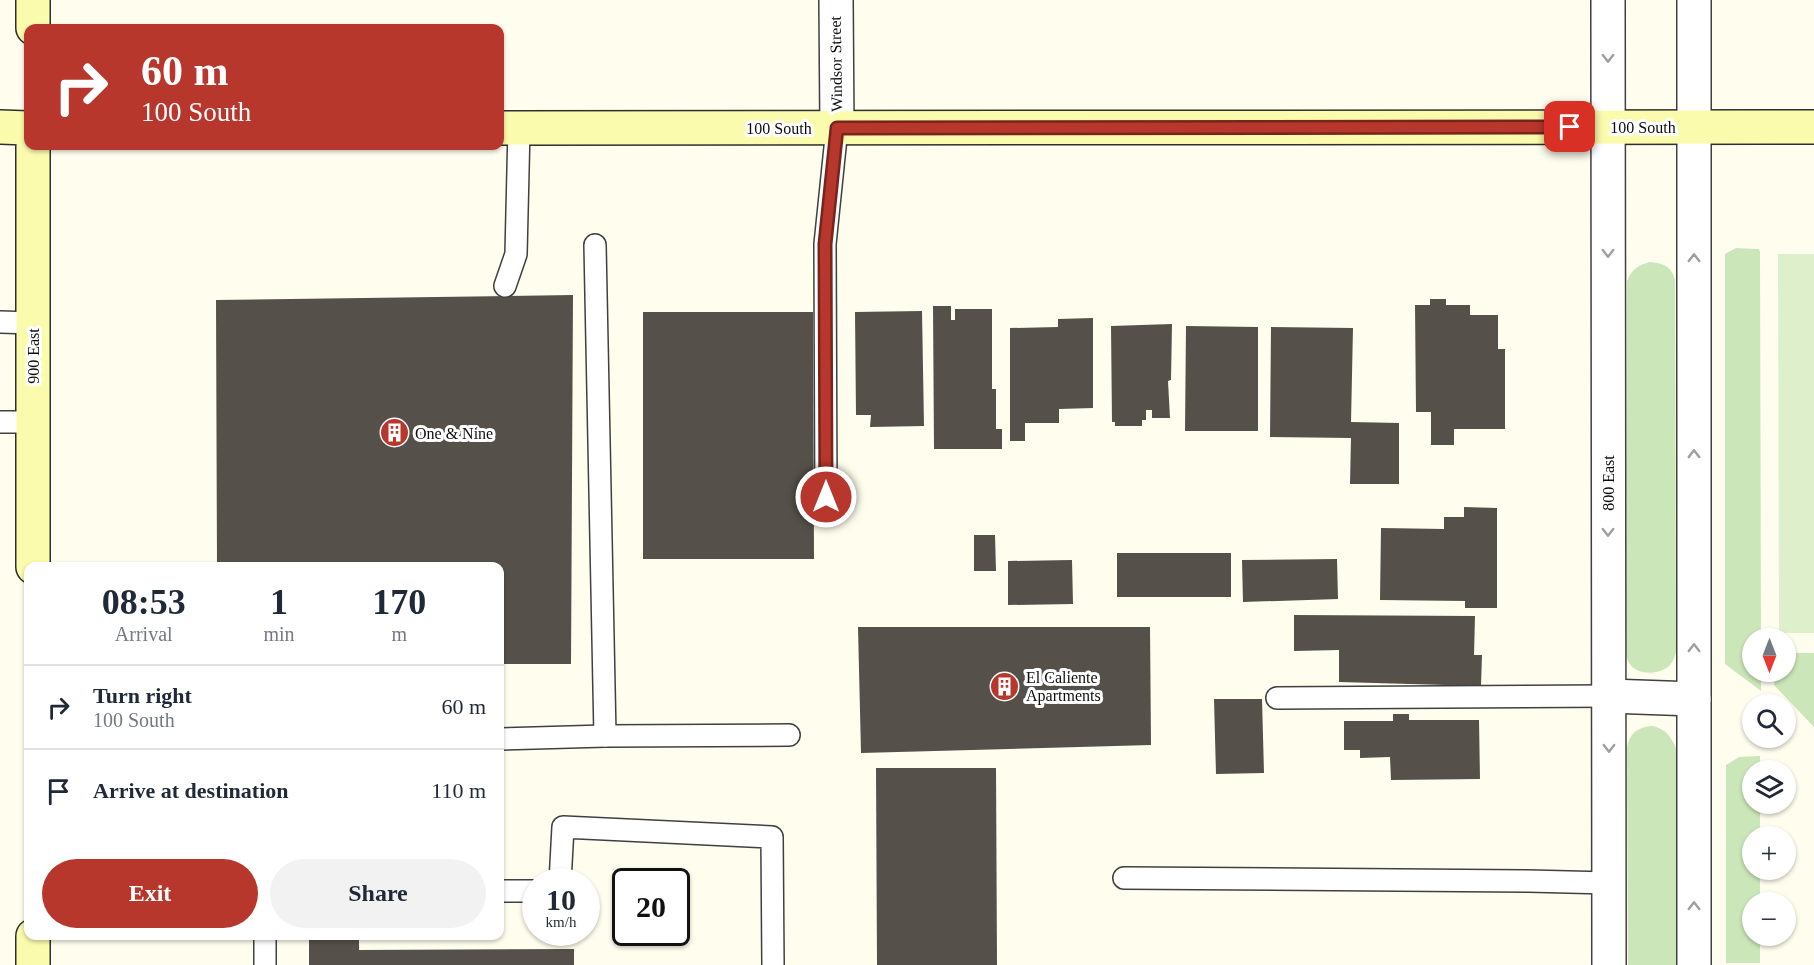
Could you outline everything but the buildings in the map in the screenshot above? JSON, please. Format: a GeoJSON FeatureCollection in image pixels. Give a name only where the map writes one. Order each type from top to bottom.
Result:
{"type":"FeatureCollection","features":[{"type":"Feature","properties":{"kind":"main road"},"geometry":{"type":"LineString","coordinates":[[33,0],[33,24]]}},
{"type":"Feature","properties":{"kind":"main road"},"geometry":{"type":"LineString","coordinates":[[0,127],[24,128]]}},
{"type":"Feature","properties":{"kind":"main road","name":"100 South"},"geometry":{"type":"LineString","coordinates":[[509,128],[1814,127]]}},
{"type":"Feature","properties":{"kind":"main road","name":"900 East"},"geometry":{"type":"LineString","coordinates":[[33,150],[33,562]]}},
{"type":"Feature","properties":{"kind":"main road"},"geometry":{"type":"LineString","coordinates":[[33,940],[33,965]]}},
{"type":"Feature","properties":{"kind":"street","name":"Windsor Street"},"geometry":{"type":"LineString","coordinates":[[836,0],[837,128]]}},
{"type":"Feature","properties":{"kind":"street","name":"800 East"},"geometry":{"type":"LineString","coordinates":[[1608,0],[1609,965]]}},
{"type":"Feature","properties":{"kind":"street"},"geometry":{"type":"LineString","coordinates":[[1694,0],[1694,965]]}},
{"type":"Feature","properties":{"kind":"street"},"geometry":{"type":"LineString","coordinates":[[1609,696],[1694,699]]}},
{"type":"Feature","properties":{"kind":"lane"},"geometry":{"type":"LineString","coordinates":[[505,286],[516,254],[509,128]]}},
{"type":"Feature","properties":{"kind":"lane"},"geometry":{"type":"LineString","coordinates":[[826,497],[825,244],[837,128]]}},
{"type":"Feature","properties":{"kind":"lane"},"geometry":{"type":"LineString","coordinates":[[595,245],[605,736]]}},
{"type":"Feature","properties":{"kind":"lane"},"geometry":{"type":"LineString","coordinates":[[0,322],[33,323]]}},
{"type":"Feature","properties":{"kind":"lane"},"geometry":{"type":"LineString","coordinates":[[0,422],[33,422]]}},
{"type":"Feature","properties":{"kind":"lane"},"geometry":{"type":"LineString","coordinates":[[1277,698],[1609,696]]}},
{"type":"Feature","properties":{"kind":"lane"},"geometry":{"type":"LineString","coordinates":[[504,739],[789,735]]}},
{"type":"Feature","properties":{"kind":"lane"},"geometry":{"type":"LineString","coordinates":[[561,868],[563,827],[772,837],[773,965]]}},
{"type":"Feature","properties":{"kind":"lane"},"geometry":{"type":"LineString","coordinates":[[1124,878],[1609,883]]}},
{"type":"Feature","properties":{"kind":"lane"},"geometry":{"type":"LineString","coordinates":[[504,891],[522,891]]}},
{"type":"Feature","properties":{"kind":"lane"},"geometry":{"type":"LineString","coordinates":[[265,940],[265,965]]}},
{"type":"Feature","properties":{"kind":"green space"},"geometry":{"type":"Polygon","coordinates":[[[1736,248],[1759,249],[1760,252],[1761,628],[1742,628],[1742,677],[1725,664],[1725,254],[1736,248]]]}},
{"type":"Feature","properties":{"kind":"green space"},"geometry":{"type":"Polygon","coordinates":[[[1778,254],[1814,254],[1814,633],[1796,633],[1796,628],[1779,628],[1778,254]]]}},
{"type":"Feature","properties":{"kind":"green space"},"geometry":{"type":"Polygon","coordinates":[[[1650,262],[1666,266],[1675,279],[1676,653],[1665,669],[1648,673],[1633,667],[1628,662],[1626,653],[1627,281],[1636,268],[1650,262]]]}},
{"type":"Feature","properties":{"kind":"green space"},"geometry":{"type":"Polygon","coordinates":[[[1796,653],[1814,653],[1814,727],[1796,708],[1796,694],[1783,694],[1774,685],[1774,682],[1796,682],[1796,653]]]}},
{"type":"Feature","properties":{"kind":"green space"},"geometry":{"type":"Polygon","coordinates":[[[1749,682],[1761,682],[1761,691],[1749,682]]]}},
{"type":"Feature","properties":{"kind":"green space"},"geometry":{"type":"Polygon","coordinates":[[[1653,726],[1667,734],[1676,748],[1676,965],[1628,965],[1627,748],[1635,732],[1653,726]]]}},
{"type":"Feature","properties":{"kind":"green space"},"geometry":{"type":"Polygon","coordinates":[[[1760,756],[1760,760],[1742,760],[1742,814],[1760,814],[1760,826],[1742,826],[1742,880],[1760,880],[1760,892],[1742,892],[1742,946],[1760,946],[1760,963],[1726,963],[1726,765],[1739,757],[1760,756]]]}},
{"type":"Feature","properties":{"kind":"place","name":"One & Nine"},"geometry":{"type":"Point","coordinates":[394,433]}},
{"type":"Feature","properties":{"kind":"place","name":"El Caliente Apartments"},"geometry":{"type":"Point","coordinates":[1005,686]}},
{"type":"Feature","properties":{"kind":"route"},"geometry":{"type":"LineString","coordinates":[[826,497],[825,244],[837,128],[1570,127]]}}]}
